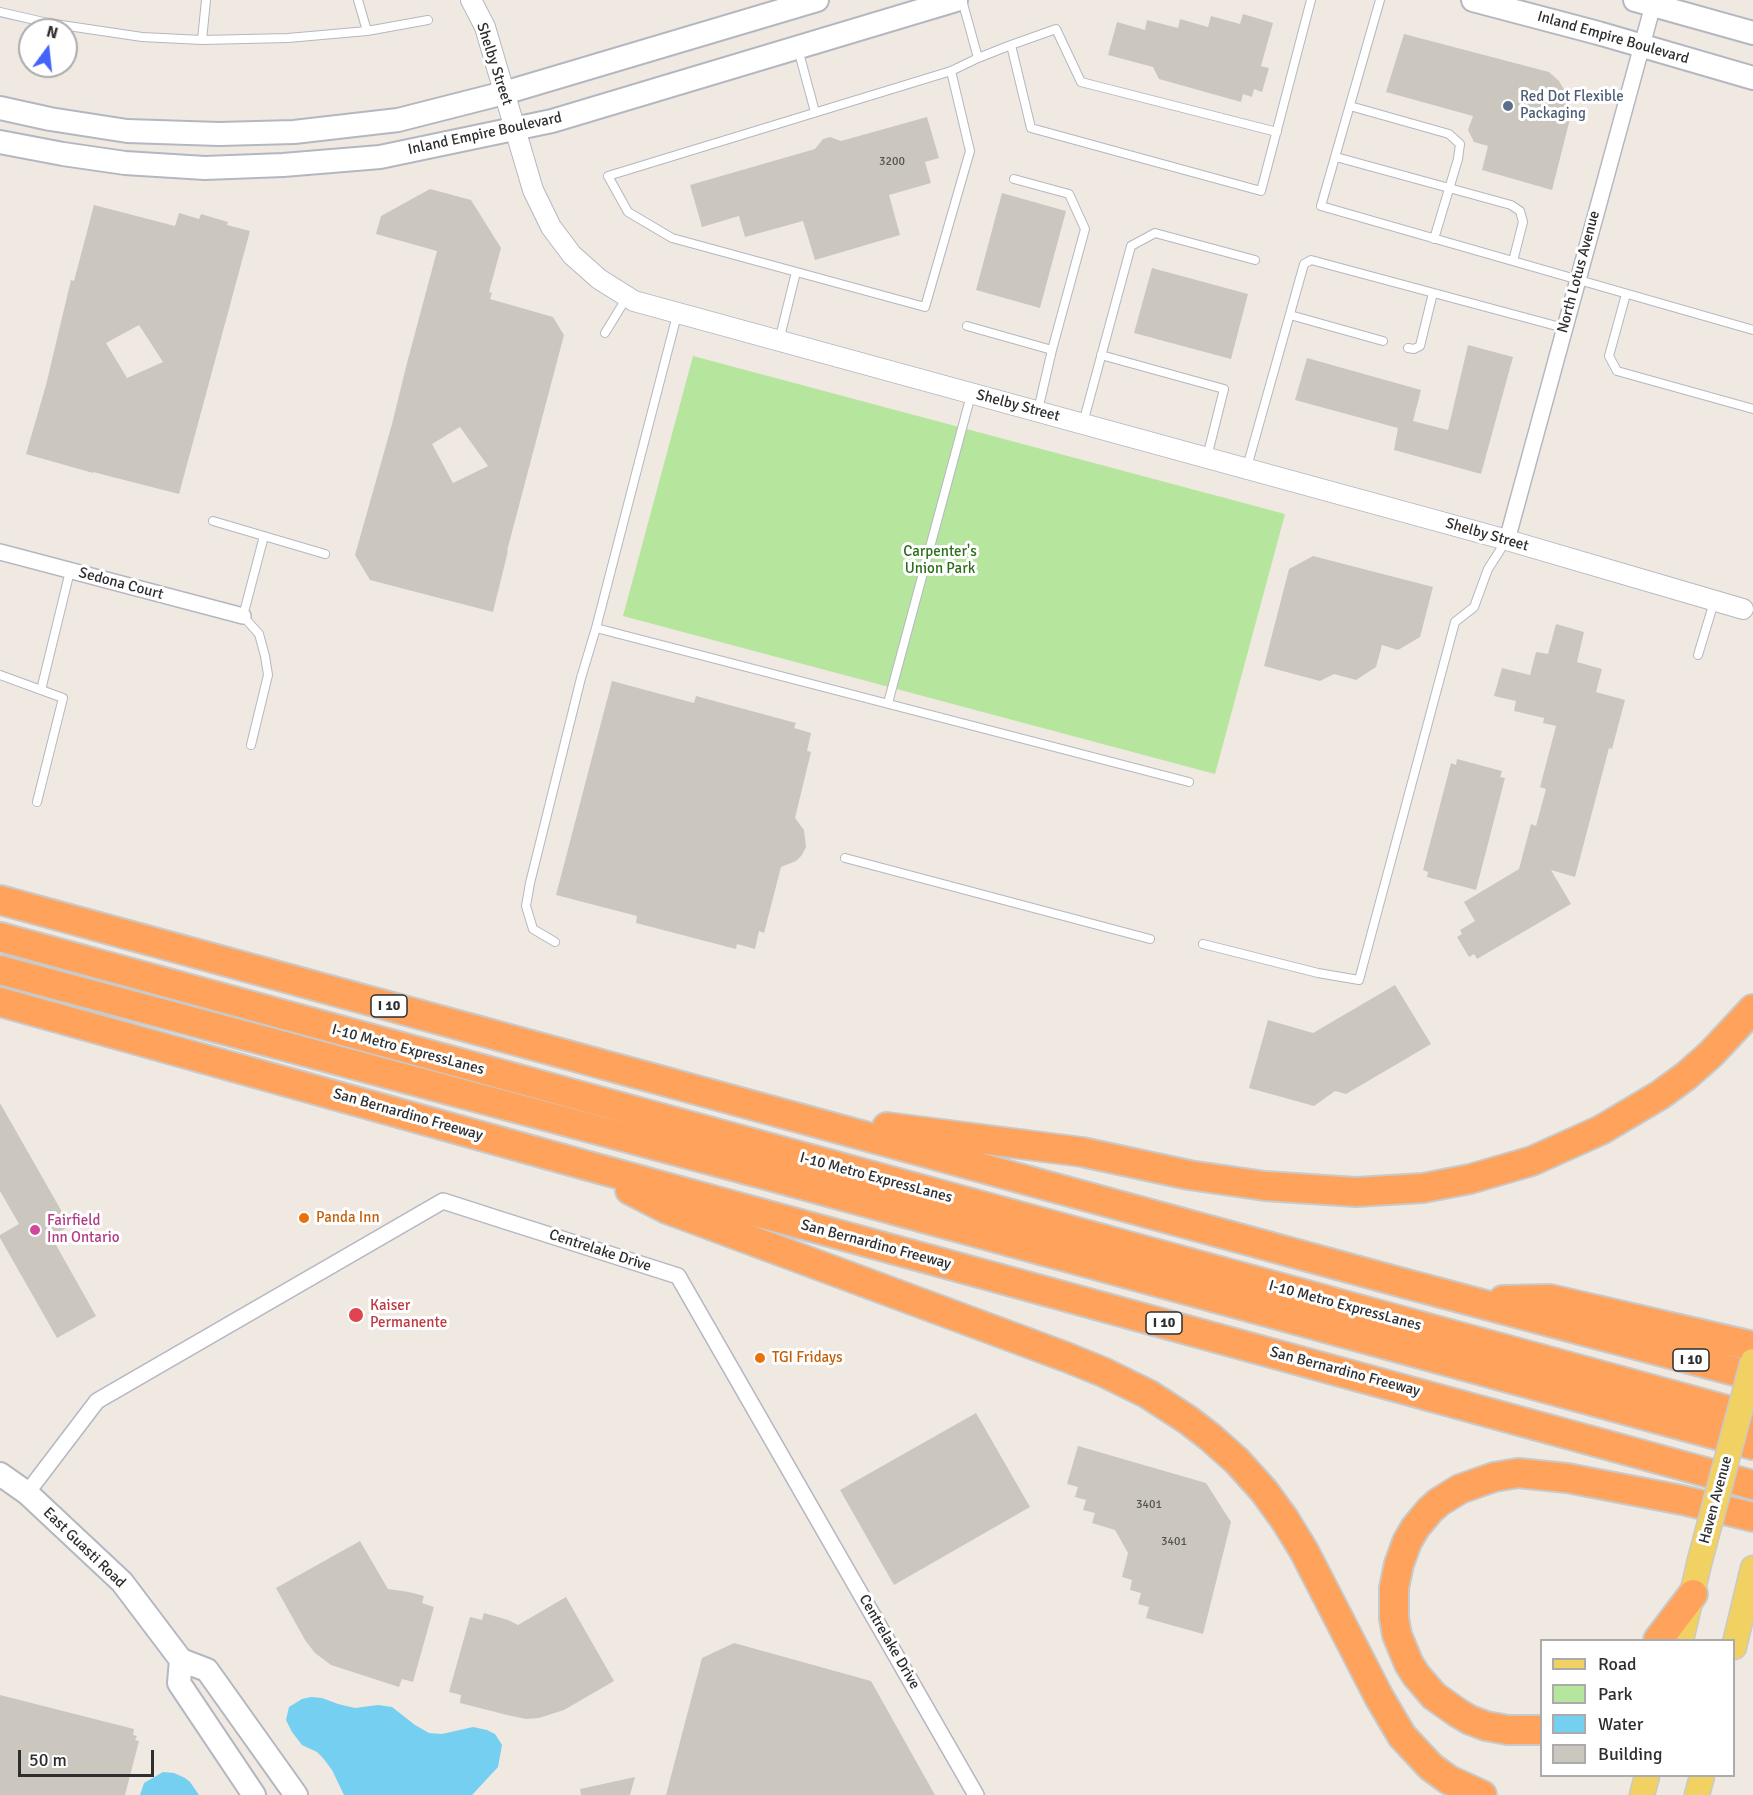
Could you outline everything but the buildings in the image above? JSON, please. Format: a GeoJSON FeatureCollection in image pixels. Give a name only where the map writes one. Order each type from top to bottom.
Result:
{"type":"FeatureCollection","features":[{"type":"Feature","properties":{"kind":"highway","name":"I 10"},"geometry":{"type":"LineString","coordinates":[[0,900],[1753,1376]]}},
{"type":"Feature","properties":{"kind":"highway","name":"I-10 Metro ExpressLanes"},"geometry":{"type":"LineString","coordinates":[[0,937],[1753,1417]]}},
{"type":"Feature","properties":{"kind":"highway","name":"I-10 Metro ExpressLanes"},"geometry":{"type":"LineString","coordinates":[[0,970],[777,1178],[1753,1445]]}},
{"type":"Feature","properties":{"kind":"highway","name":"San Bernardino Freeway"},"geometry":{"type":"LineString","coordinates":[[0,1002],[1753,1485]]}},
{"type":"Feature","properties":{"kind":"highway"},"geometry":{"type":"LineString","coordinates":[[778,1113],[1082,1152],[1189,1175],[1265,1186],[1356,1192],[1423,1188],[1470,1179],[1521,1165],[1601,1130],[1660,1095],[1686,1076],[1711,1054],[1753,1009]]}},
{"type":"Feature","properties":{"kind":"highway"},"geometry":{"type":"LineString","coordinates":[[574,1162],[668,1209],[1103,1372],[1148,1394],[1188,1420],[1237,1461],[1264,1491],[1285,1520],[1304,1551],[1379,1697],[1402,1736],[1431,1767],[1449,1779],[1482,1795]]}},
{"type":"Feature","properties":{"kind":"highway"},"geometry":{"type":"LineString","coordinates":[[1473,1301],[1550,1299],[1753,1346]]}},
{"type":"Feature","properties":{"kind":"highway"},"geometry":{"type":"LineString","coordinates":[[1459,1337],[1629,1344]]}},
{"type":"Feature","properties":{"kind":"highway"},"geometry":{"type":"LineString","coordinates":[[1540,1730],[1508,1730],[1470,1720],[1434,1696],[1409,1664],[1397,1635],[1394,1618],[1394,1588],[1407,1542],[1430,1510],[1460,1489],[1494,1477],[1518,1473],[1567,1478],[1649,1493],[1753,1517]]}},
{"type":"Feature","properties":{"kind":"highway"},"geometry":{"type":"LineString","coordinates":[[1659,1639],[1693,1594]]}},
{"type":"Feature","properties":{"kind":"main road"},"geometry":{"type":"LineString","coordinates":[[0,108],[127,130],[219,134],[294,132],[398,120],[504,93],[818,0]]}},
{"type":"Feature","properties":{"kind":"main road","name":"Inland Empire Boulevard"},"geometry":{"type":"LineString","coordinates":[[0,142],[125,163],[205,168],[283,165],[380,157],[552,121],[956,0]]}},
{"type":"Feature","properties":{"kind":"main road","name":"Inland Empire Boulevard"},"geometry":{"type":"LineString","coordinates":[[1473,0],[1753,78]]}},
{"type":"Feature","properties":{"kind":"main road"},"geometry":{"type":"LineString","coordinates":[[1644,2],[1753,33]]}},
{"type":"Feature","properties":{"kind":"main road","name":"Haven Avenue"},"geometry":{"type":"LineString","coordinates":[[1682,1639],[1753,1361]]}},
{"type":"Feature","properties":{"kind":"main road","name":"East Guasti Road"},"geometry":{"type":"LineString","coordinates":[[0,1474],[27,1493],[122,1582],[181,1660],[207,1670],[296,1795]]}},
{"type":"Feature","properties":{"kind":"main road"},"geometry":{"type":"LineString","coordinates":[[1735,1643],[1753,1570]]}},
{"type":"Feature","properties":{"kind":"main road"},"geometry":{"type":"LineString","coordinates":[[181,1660],[179,1683],[254,1795]]}},
{"type":"Feature","properties":{"kind":"main road"},"geometry":{"type":"LineString","coordinates":[[1642,1795],[1647,1777]]}},
{"type":"Feature","properties":{"kind":"main road"},"geometry":{"type":"LineString","coordinates":[[1697,1795],[1702,1777]]}},
{"type":"Feature","properties":{"kind":"street","name":"Shelby Street"},"geometry":{"type":"LineString","coordinates":[[471,0],[485,27],[533,189],[551,226],[572,255],[599,279],[634,301],[1507,540],[1715,601],[1748,607]]}},
{"type":"Feature","properties":{"kind":"street","name":"North Lotus Avenue"},"geometry":{"type":"LineString","coordinates":[[1507,540],[1641,45],[1644,2]]}},
{"type":"Feature","properties":{"kind":"street","name":"Sedona Court"},"geometry":{"type":"LineString","coordinates":[[0,552],[243,616]]}},
{"type":"Feature","properties":{"kind":"street","name":"Centrelake Drive"},"geometry":{"type":"LineString","coordinates":[[27,1493],[97,1401],[443,1201],[678,1276],[976,1795]]}},
{"type":"Feature","properties":{"kind":"lane"},"geometry":{"type":"LineString","coordinates":[[202,40],[206,0]]}},
{"type":"Feature","properties":{"kind":"lane"},"geometry":{"type":"LineString","coordinates":[[358,0],[367,30]]}},
{"type":"Feature","properties":{"kind":"lane"},"geometry":{"type":"LineString","coordinates":[[962,0],[978,58]]}},
{"type":"Feature","properties":{"kind":"lane"},"geometry":{"type":"LineString","coordinates":[[1011,45],[1030,128],[1261,191],[1311,0]]}},
{"type":"Feature","properties":{"kind":"lane"},"geometry":{"type":"LineString","coordinates":[[1380,0],[1321,206],[1753,330]]}},
{"type":"Feature","properties":{"kind":"lane"},"geometry":{"type":"LineString","coordinates":[[0,12],[48,23],[142,37],[202,40],[288,38],[367,30],[428,20]]}},
{"type":"Feature","properties":{"kind":"lane"},"geometry":{"type":"LineString","coordinates":[[951,71],[970,151],[925,307],[672,238],[628,212],[608,176],[951,71],[978,58],[1056,29],[1081,82],[1277,132]]}},
{"type":"Feature","properties":{"kind":"lane"},"geometry":{"type":"LineString","coordinates":[[798,48],[815,112]]}},
{"type":"Feature","properties":{"kind":"lane"},"geometry":{"type":"LineString","coordinates":[[1350,106],[1449,134],[1460,144],[1458,159],[1434,239]]}},
{"type":"Feature","properties":{"kind":"lane"},"geometry":{"type":"LineString","coordinates":[[1335,157],[1511,205],[1520,212],[1523,222],[1513,261]]}},
{"type":"Feature","properties":{"kind":"lane"},"geometry":{"type":"LineString","coordinates":[[1014,179],[1069,194],[1085,229],[1052,350],[1038,412]]}},
{"type":"Feature","properties":{"kind":"lane"},"geometry":{"type":"LineString","coordinates":[[1083,424],[1131,246],[1155,233],[1255,260]]}},
{"type":"Feature","properties":{"kind":"lane"},"geometry":{"type":"LineString","coordinates":[[1246,469],[1304,264],[1311,260],[1564,328]]}},
{"type":"Feature","properties":{"kind":"lane"},"geometry":{"type":"LineString","coordinates":[[778,341],[796,272]]}},
{"type":"Feature","properties":{"kind":"lane"},"geometry":{"type":"LineString","coordinates":[[1408,348],[1414,349],[1420,346],[1433,293]]}},
{"type":"Feature","properties":{"kind":"lane"},"geometry":{"type":"LineString","coordinates":[[1626,294],[1609,356],[1617,371],[1753,409]]}},
{"type":"Feature","properties":{"kind":"lane"},"geometry":{"type":"LineString","coordinates":[[605,333],[627,297]]}},
{"type":"Feature","properties":{"kind":"lane"},"geometry":{"type":"LineString","coordinates":[[555,942],[533,929],[526,906],[530,884],[581,678],[678,313]]}},
{"type":"Feature","properties":{"kind":"lane"},"geometry":{"type":"LineString","coordinates":[[1290,315],[1383,341]]}},
{"type":"Feature","properties":{"kind":"lane"},"geometry":{"type":"LineString","coordinates":[[967,326],[1052,350]]}},
{"type":"Feature","properties":{"kind":"lane"},"geometry":{"type":"LineString","coordinates":[[1101,355],[1224,389],[1207,458]]}},
{"type":"Feature","properties":{"kind":"lane"},"geometry":{"type":"LineString","coordinates":[[888,704],[971,393]]}},
{"type":"Feature","properties":{"kind":"lane"},"geometry":{"type":"LineString","coordinates":[[213,521],[325,554]]}},
{"type":"Feature","properties":{"kind":"lane"},"geometry":{"type":"LineString","coordinates":[[251,745],[268,675],[266,656],[258,634],[243,616],[264,536]]}},
{"type":"Feature","properties":{"kind":"lane"},"geometry":{"type":"LineString","coordinates":[[1203,944],[1318,973],[1359,980],[1455,622],[1474,607],[1488,568],[1507,540]]}},
{"type":"Feature","properties":{"kind":"lane"},"geometry":{"type":"LineString","coordinates":[[40,690],[70,571]]}},
{"type":"Feature","properties":{"kind":"lane"},"geometry":{"type":"LineString","coordinates":[[1698,655],[1715,601]]}},
{"type":"Feature","properties":{"kind":"lane"},"geometry":{"type":"LineString","coordinates":[[596,628],[1189,782]]}},
{"type":"Feature","properties":{"kind":"lane"},"geometry":{"type":"LineString","coordinates":[[0,675],[63,698],[37,802]]}},
{"type":"Feature","properties":{"kind":"lane"},"geometry":{"type":"LineString","coordinates":[[845,858],[1150,939]]}},
{"type":"Feature","properties":{"kind":"green space","name":"Carpenter's Union Park"},"geometry":{"type":"Polygon","coordinates":[[[693,356],[1285,514],[1215,774],[623,616],[693,356]]]}},
{"type":"Feature","properties":{"kind":"water"},"geometry":{"type":"Polygon","coordinates":[[[311,1697],[355,1708],[378,1705],[392,1707],[429,1733],[442,1734],[473,1727],[487,1730],[495,1734],[502,1745],[498,1767],[472,1795],[344,1795],[332,1770],[323,1758],[317,1752],[302,1745],[286,1720],[289,1707],[302,1699],[311,1697]]]}},
{"type":"Feature","properties":{"kind":"water"},"geometry":{"type":"Polygon","coordinates":[[[163,1772],[174,1773],[185,1778],[199,1795],[140,1795],[144,1783],[163,1772]]]}},
{"type":"Feature","properties":{"kind":"place","name":"Red Dot Flexible Packaging"},"geometry":{"type":"Point","coordinates":[1508,106]}},
{"type":"Feature","properties":{"kind":"place","name":"Panda Inn"},"geometry":{"type":"Point","coordinates":[304,1218]}},
{"type":"Feature","properties":{"kind":"place","name":"Fairfield Inn Ontario"},"geometry":{"type":"Point","coordinates":[35,1230]}},
{"type":"Feature","properties":{"kind":"place","name":"Kaiser Permanente"},"geometry":{"type":"Point","coordinates":[356,1315]}},
{"type":"Feature","properties":{"kind":"place","name":"TGI Fridays"},"geometry":{"type":"Point","coordinates":[760,1358]}}]}
